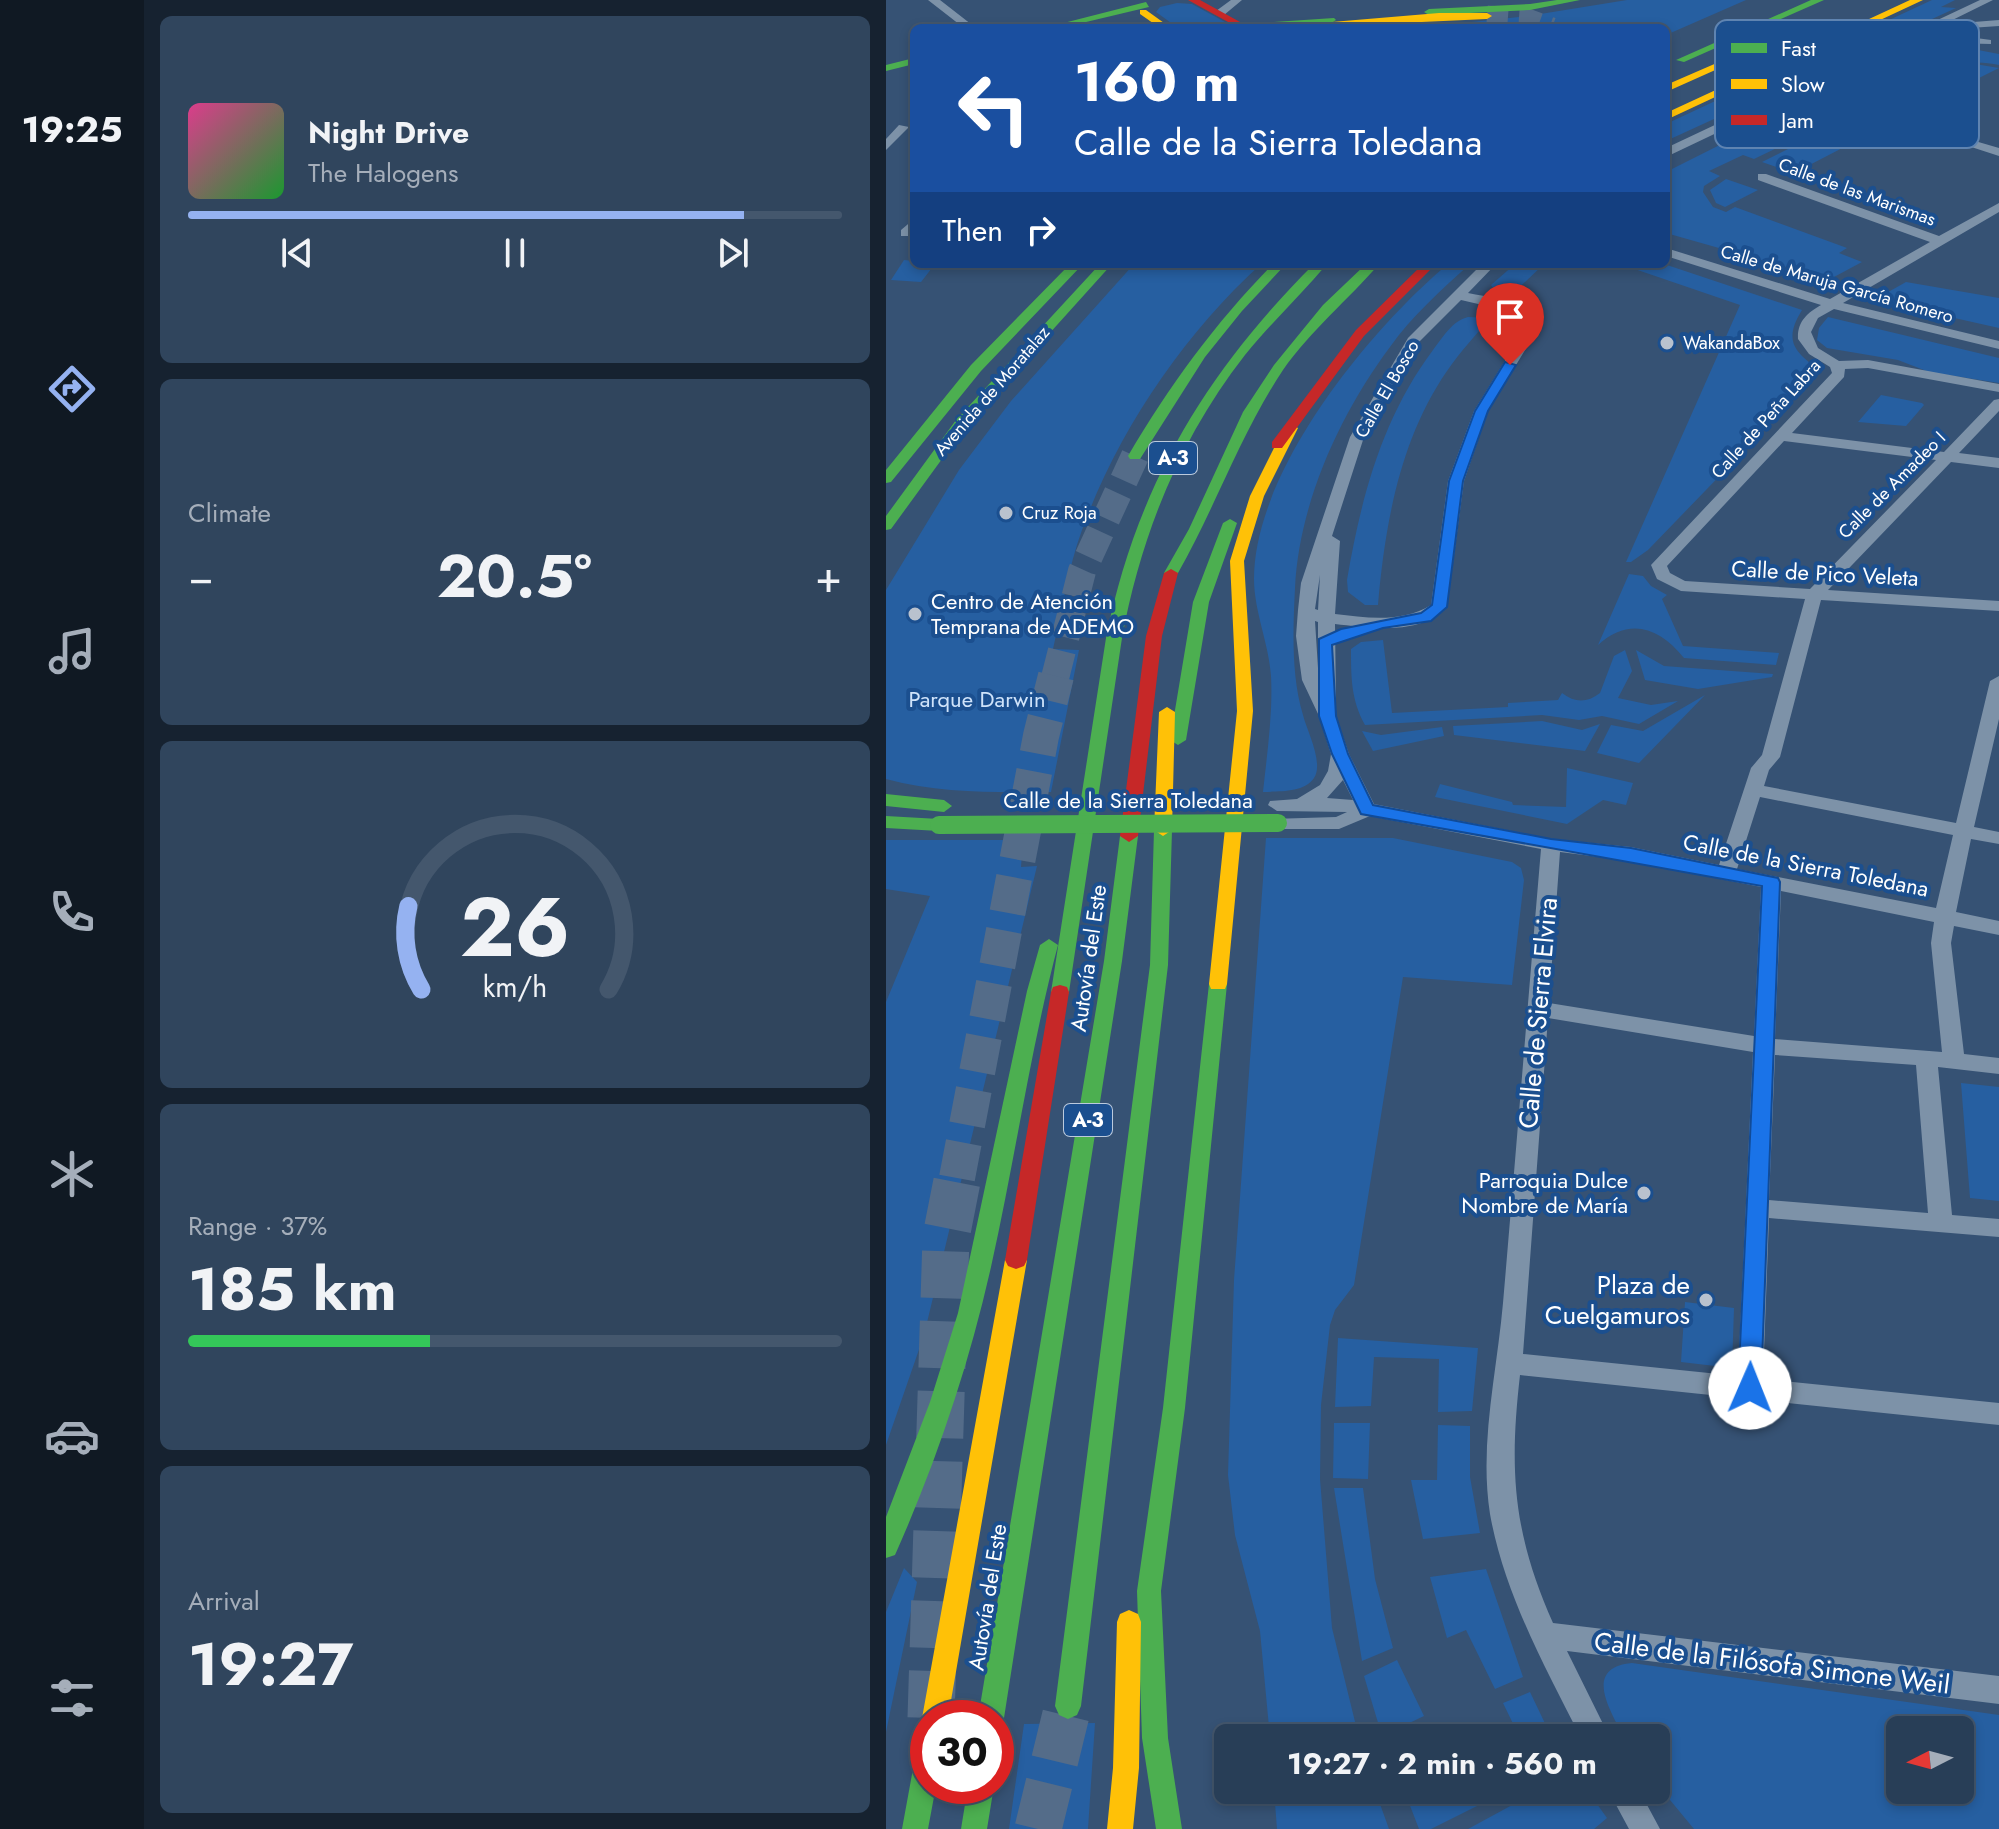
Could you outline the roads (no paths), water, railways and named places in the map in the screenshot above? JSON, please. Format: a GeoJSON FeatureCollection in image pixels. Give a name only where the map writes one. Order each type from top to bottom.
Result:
{"type":"FeatureCollection","features":[{"type":"Feature","properties":{"kind":"main road"},"geometry":{"type":"LineString","coordinates":[[1193,0],[1240,24]]}},
{"type":"Feature","properties":{"kind":"main road"},"geometry":{"type":"LineString","coordinates":[[1280,24],[1530,7],[1575,0]]}},
{"type":"Feature","properties":{"kind":"main road"},"geometry":{"type":"LineString","coordinates":[[1773,20],[1819,0]]}},
{"type":"Feature","properties":{"kind":"main road"},"geometry":{"type":"LineString","coordinates":[[1843,20],[1880,0]]}},
{"type":"Feature","properties":{"kind":"main road"},"geometry":{"type":"LineString","coordinates":[[1875,20],[1918,0]]}},
{"type":"Feature","properties":{"kind":"main road"},"geometry":{"type":"LineString","coordinates":[[1066,24],[1149,4],[1163,24]]}},
{"type":"Feature","properties":{"kind":"main road"},"geometry":{"type":"LineString","coordinates":[[1344,24],[1439,16],[1487,16]]}},
{"type":"Feature","properties":{"kind":"main road"},"geometry":{"type":"LineString","coordinates":[[1302,24],[1315,21]]}},
{"type":"Feature","properties":{"kind":"main road"},"geometry":{"type":"LineString","coordinates":[[1670,65],[1715,46]]}},
{"type":"Feature","properties":{"kind":"main road"},"geometry":{"type":"LineString","coordinates":[[886,68],[910,62]]}},
{"type":"Feature","properties":{"kind":"main road"},"geometry":{"type":"LineString","coordinates":[[1670,87],[1715,67]]}},
{"type":"Feature","properties":{"kind":"main road"},"geometry":{"type":"LineString","coordinates":[[1670,115],[1715,94]]}},
{"type":"Feature","properties":{"kind":"main road","name":"Avenida de Moratalaz"},"geometry":{"type":"LineString","coordinates":[[886,479],[976,368],[1073,268]]}},
{"type":"Feature","properties":{"kind":"main road","name":"Avenida de Moratalaz"},"geometry":{"type":"LineString","coordinates":[[886,526],[961,423],[1102,268]]}},
{"type":"Feature","properties":{"kind":"main road"},"geometry":{"type":"LineString","coordinates":[[1135,456],[1167,397],[1207,340],[1249,292],[1276,268]]}},
{"type":"Feature","properties":{"kind":"main road","name":"Autovía del Este"},"geometry":{"type":"LineString","coordinates":[[938,1700],[997,1378],[1084,845],[1114,637],[1140,534],[1178,447],[1204,401],[1237,355],[1284,299],[1317,268]]}},
{"type":"Feature","properties":{"kind":"main road","name":"Autovía del Este"},"geometry":{"type":"LineString","coordinates":[[994,1700],[1113,961],[1154,636],[1171,572],[1196,529],[1250,412],[1280,365],[1327,308],[1369,268]]}},
{"type":"Feature","properties":{"kind":"main road"},"geometry":{"type":"LineString","coordinates":[[1163,845],[1194,623],[1216,552],[1237,507],[1264,461],[1326,376],[1360,333],[1426,268]]}},
{"type":"Feature","properties":{"kind":"main road"},"geometry":{"type":"LineString","coordinates":[[1173,1241],[1240,781],[1245,711],[1237,561],[1257,496],[1291,428]]}},
{"type":"Feature","properties":{"kind":"main road"},"geometry":{"type":"LineString","coordinates":[[1068,1706],[1159,965],[1167,711],[1196,529]]}},
{"type":"Feature","properties":{"kind":"main road"},"geometry":{"type":"LineString","coordinates":[[886,800],[952,806]]}},
{"type":"Feature","properties":{"kind":"main road","name":"Calle de la Sierra Toledana"},"geometry":{"type":"LineString","coordinates":[[1071,805],[1280,811]]}},
{"type":"Feature","properties":{"kind":"main road","name":"Calle de la Sierra Toledana"},"geometry":{"type":"LineString","coordinates":[[886,822],[939,825],[1280,811]]}},
{"type":"Feature","properties":{"kind":"main road"},"geometry":{"type":"LineString","coordinates":[[886,1547],[939,1414],[969,1313],[1031,1000],[1084,845]]}},
{"type":"Feature","properties":{"kind":"main road"},"geometry":{"type":"LineString","coordinates":[[1169,1829],[1155,1738],[1149,1591],[1171,1438],[1214,1041],[1230,859]]}},
{"type":"Feature","properties":{"kind":"main road"},"geometry":{"type":"LineString","coordinates":[[1170,1575],[1171,1438]]}},
{"type":"Feature","properties":{"kind":"main road"},"geometry":{"type":"LineString","coordinates":[[1120,1829],[1126,1768],[1128,1637],[1136,1551]]}},
{"type":"Feature","properties":{"kind":"main road"},"geometry":{"type":"LineString","coordinates":[[1170,1654],[1171,1733],[1188,1829]]}},
{"type":"Feature","properties":{"kind":"main road"},"geometry":{"type":"LineString","coordinates":[[915,1829],[920,1804]]}},
{"type":"Feature","properties":{"kind":"main road"},"geometry":{"type":"LineString","coordinates":[[974,1829],[978,1804]]}},
{"type":"Feature","properties":{"kind":"street"},"geometry":{"type":"LineString","coordinates":[[933,0],[966,24]]}},
{"type":"Feature","properties":{"kind":"street"},"geometry":{"type":"LineString","coordinates":[[1220,13],[1237,0]]}},
{"type":"Feature","properties":{"kind":"street"},"geometry":{"type":"LineString","coordinates":[[1946,20],[1990,0],[1998,21]]}},
{"type":"Feature","properties":{"kind":"street"},"geometry":{"type":"LineString","coordinates":[[1961,13],[1998,21]]}},
{"type":"Feature","properties":{"kind":"street"},"geometry":{"type":"LineString","coordinates":[[886,146],[903,127]]}},
{"type":"Feature","properties":{"kind":"street"},"geometry":{"type":"LineString","coordinates":[[1670,151],[1715,130]]}},
{"type":"Feature","properties":{"kind":"street"},"geometry":{"type":"LineString","coordinates":[[1979,146],[1999,152]]}},
{"type":"Feature","properties":{"kind":"street","name":"Calle de las Marismas"},"geometry":{"type":"LineString","coordinates":[[1762,177],[1940,241]]}},
{"type":"Feature","properties":{"kind":"street","name":"Calle de las Marismas"},"geometry":{"type":"LineString","coordinates":[[1829,304],[1999,207]]}},
{"type":"Feature","properties":{"kind":"street","name":"Calle de Maruja García Romero"},"geometry":{"type":"LineString","coordinates":[[1670,253],[1829,304],[1946,335],[1999,345]]}},
{"type":"Feature","properties":{"kind":"street","name":"Calle El Bosco"},"geometry":{"type":"LineString","coordinates":[[1367,810],[1340,754],[1328,716],[1311,680],[1305,636],[1309,583],[1357,437],[1386,384],[1413,341],[1485,268]]}},
{"type":"Feature","properties":{"kind":"street"},"geometry":{"type":"LineString","coordinates":[[1325,642],[1347,632],[1383,623],[1426,617],[1439,607],[1456,481],[1481,411],[1534,324],[1527,314],[1514,309],[1456,295]]}},
{"type":"Feature","properties":{"kind":"street","name":"Calle de Peña Labra"},"geometry":{"type":"LineString","coordinates":[[1659,565],[1839,374],[1837,365],[1814,353],[1803,339],[1806,323],[1829,304]]}},
{"type":"Feature","properties":{"kind":"street"},"geometry":{"type":"LineString","coordinates":[[1837,365],[1868,364],[1999,388]]}},
{"type":"Feature","properties":{"kind":"street","name":"Calle de Amadeo I"},"geometry":{"type":"LineString","coordinates":[[1814,595],[1999,403]]}},
{"type":"Feature","properties":{"kind":"street"},"geometry":{"type":"LineString","coordinates":[[1781,436],[1999,463]]}},
{"type":"Feature","properties":{"kind":"street","name":"Calle El Bosco"},"geometry":{"type":"LineString","coordinates":[[1328,716],[1326,592],[1337,492]]}},
{"type":"Feature","properties":{"kind":"street","name":"Calle de Pico Veleta"},"geometry":{"type":"LineString","coordinates":[[1659,565],[1663,576],[1681,586],[1999,606]]}},
{"type":"Feature","properties":{"kind":"street"},"geometry":{"type":"LineString","coordinates":[[1726,873],[1760,768],[1771,757],[1814,595]]}},
{"type":"Feature","properties":{"kind":"street"},"geometry":{"type":"LineString","coordinates":[[1306,610],[1317,617],[1383,623]]}},
{"type":"Feature","properties":{"kind":"street"},"geometry":{"type":"LineString","coordinates":[[1954,1062],[1941,943],[1963,831],[1994,719],[1999,681]]}},
{"type":"Feature","properties":{"kind":"street"},"geometry":{"type":"LineString","coordinates":[[1280,811],[1330,788],[1339,773],[1340,754]]}},
{"type":"Feature","properties":{"kind":"street"},"geometry":{"type":"LineString","coordinates":[[1754,790],[1999,838]]}},
{"type":"Feature","properties":{"kind":"street","name":"Calle de la Sierra Toledana"},"geometry":{"type":"LineString","coordinates":[[1280,811],[1339,823],[1367,810],[1551,845],[1631,854],[1999,928]]}},
{"type":"Feature","properties":{"kind":"street","name":"Calle de Sierra Elvira"},"geometry":{"type":"LineString","coordinates":[[1551,845],[1502,1417],[1500,1483],[1510,1542],[1545,1635],[1589,1724]]}},
{"type":"Feature","properties":{"kind":"street"},"geometry":{"type":"LineString","coordinates":[[1750,1388],[1771,882]]}},
{"type":"Feature","properties":{"kind":"street"},"geometry":{"type":"LineString","coordinates":[[1538,1009],[1765,1046],[1999,1066]]}},
{"type":"Feature","properties":{"kind":"street"},"geometry":{"type":"LineString","coordinates":[[1926,1058],[1941,1224]]}},
{"type":"Feature","properties":{"kind":"street"},"geometry":{"type":"LineString","coordinates":[[1758,1208],[1941,1224],[1998,1235]]}},
{"type":"Feature","properties":{"kind":"street"},"geometry":{"type":"LineString","coordinates":[[1509,1363],[1999,1414]]}},
{"type":"Feature","properties":{"kind":"street","name":"Calle de la Filósofa Simone Weil"},"geometry":{"type":"LineString","coordinates":[[1545,1635],[1999,1690]]}},
{"type":"Feature","properties":{"kind":"street"},"geometry":{"type":"LineString","coordinates":[[1631,1804],[1645,1829]]}},
{"type":"Feature","properties":{"kind":"tunnel"},"geometry":{"type":"LineString","coordinates":[[1487,16],[1527,19],[1541,24]]}},
{"type":"Feature","properties":{"kind":"tunnel"},"geometry":{"type":"LineString","coordinates":[[1055,678],[1082,571],[1135,456]]}},
{"type":"Feature","properties":{"kind":"tunnel"},"geometry":{"type":"LineString","coordinates":[[957,1178],[1041,736],[1056,676]]}},
{"type":"Feature","properties":{"kind":"tunnel"},"geometry":{"type":"LineString","coordinates":[[932,1700],[946,1237],[958,1176]]}},
{"type":"Feature","properties":{"kind":"tunnel"},"geometry":{"type":"LineString","coordinates":[[1038,1829],[1068,1706]]}},
{"type":"Feature","properties":{"kind":"place","name":"WakandaBox"},"geometry":{"type":"Point","coordinates":[1667,343]}},
{"type":"Feature","properties":{"kind":"place","name":"Cruz Roja"},"geometry":{"type":"Point","coordinates":[1006,513]}},
{"type":"Feature","properties":{"kind":"place","name":"Centro de Atención Temprana de ADEMO"},"geometry":{"type":"Point","coordinates":[915,614]}},
{"type":"Feature","properties":{"kind":"place","name":"Parroquia Dulce Nombre de María"},"geometry":{"type":"Point","coordinates":[1644,1193]}},
{"type":"Feature","properties":{"kind":"place","name":"Plaza de Cuelgamuros"},"geometry":{"type":"Point","coordinates":[1706,1300]}},
{"type":"Feature","properties":{"kind":"park label","name":"Parque Darwin"},"geometry":{"type":"Point","coordinates":[977,699]}}]}
